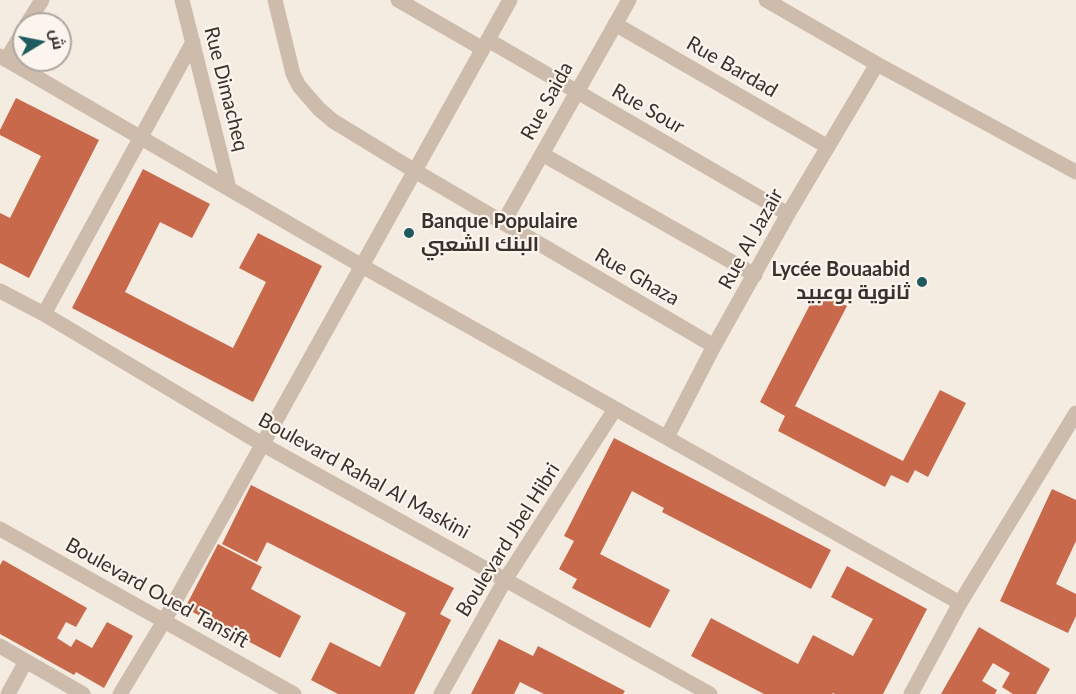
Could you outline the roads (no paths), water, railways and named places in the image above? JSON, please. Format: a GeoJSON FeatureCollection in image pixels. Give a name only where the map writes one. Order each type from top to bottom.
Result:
{"type":"FeatureCollection","features":[{"type":"Feature","properties":{"kind":"street","name":"Rue Dimacheq"},"geometry":{"type":"LineString","coordinates":[[182,0],[229,189]]}},
{"type":"Feature","properties":{"kind":"street","name":"Rue Ghaza"},"geometry":{"type":"LineString","coordinates":[[275,0],[293,75],[305,95],[333,121],[714,346]]}},
{"type":"Feature","properties":{"kind":"street","name":"Rue Sour"},"geometry":{"type":"LineString","coordinates":[[398,0],[576,92],[788,214]]}},
{"type":"Feature","properties":{"kind":"street"},"geometry":{"type":"LineString","coordinates":[[120,694],[164,621],[510,0]]}},
{"type":"Feature","properties":{"kind":"street","name":"Rue Saida"},"geometry":{"type":"LineString","coordinates":[[503,223],[629,0]]}},
{"type":"Feature","properties":{"kind":"street"},"geometry":{"type":"LineString","coordinates":[[766,0],[877,64],[1076,172]]}},
{"type":"Feature","properties":{"kind":"street","name":"Rue Bardad"},"geometry":{"type":"LineString","coordinates":[[615,24],[828,147]]}},
{"type":"Feature","properties":{"kind":"street"},"geometry":{"type":"LineString","coordinates":[[45,314],[193,42]]}},
{"type":"Feature","properties":{"kind":"street"},"geometry":{"type":"LineString","coordinates":[[3,58],[362,266],[960,603]]}},
{"type":"Feature","properties":{"kind":"street","name":"Rue Al Jazair"},"geometry":{"type":"LineString","coordinates":[[667,437],[714,346],[788,214],[877,64]]}},
{"type":"Feature","properties":{"kind":"street"},"geometry":{"type":"LineString","coordinates":[[542,154],[755,275]]}},
{"type":"Feature","properties":{"kind":"street","name":"Boulevard Rahal Al Maskini"},"geometry":{"type":"LineString","coordinates":[[0,291],[45,314],[262,444],[710,694]]}},
{"type":"Feature","properties":{"kind":"street","name":"Boulevard Jbel Hibri"},"geometry":{"type":"LineString","coordinates":[[441,694],[506,580],[615,409]]}},
{"type":"Feature","properties":{"kind":"street"},"geometry":{"type":"LineString","coordinates":[[911,694],[960,603],[1076,413]]}},
{"type":"Feature","properties":{"kind":"street","name":"Boulevard Oued Tansift"},"geometry":{"type":"LineString","coordinates":[[0,529],[294,694]]}},
{"type":"Feature","properties":{"kind":"street"},"geometry":{"type":"LineString","coordinates":[[0,646],[83,694]]}},
{"type":"Feature","properties":{"kind":"street"},"geometry":{"type":"LineString","coordinates":[[8,694],[26,661]]}},
{"type":"Feature","properties":{"kind":"place","name":"Banque Populaire البنك الشعبي"},"geometry":{"type":"Point","coordinates":[409,233]}},
{"type":"Feature","properties":{"kind":"place","name":"Lycée Bouaabid ثانوية بوعبيد"},"geometry":{"type":"Point","coordinates":[922,282]}}]}
